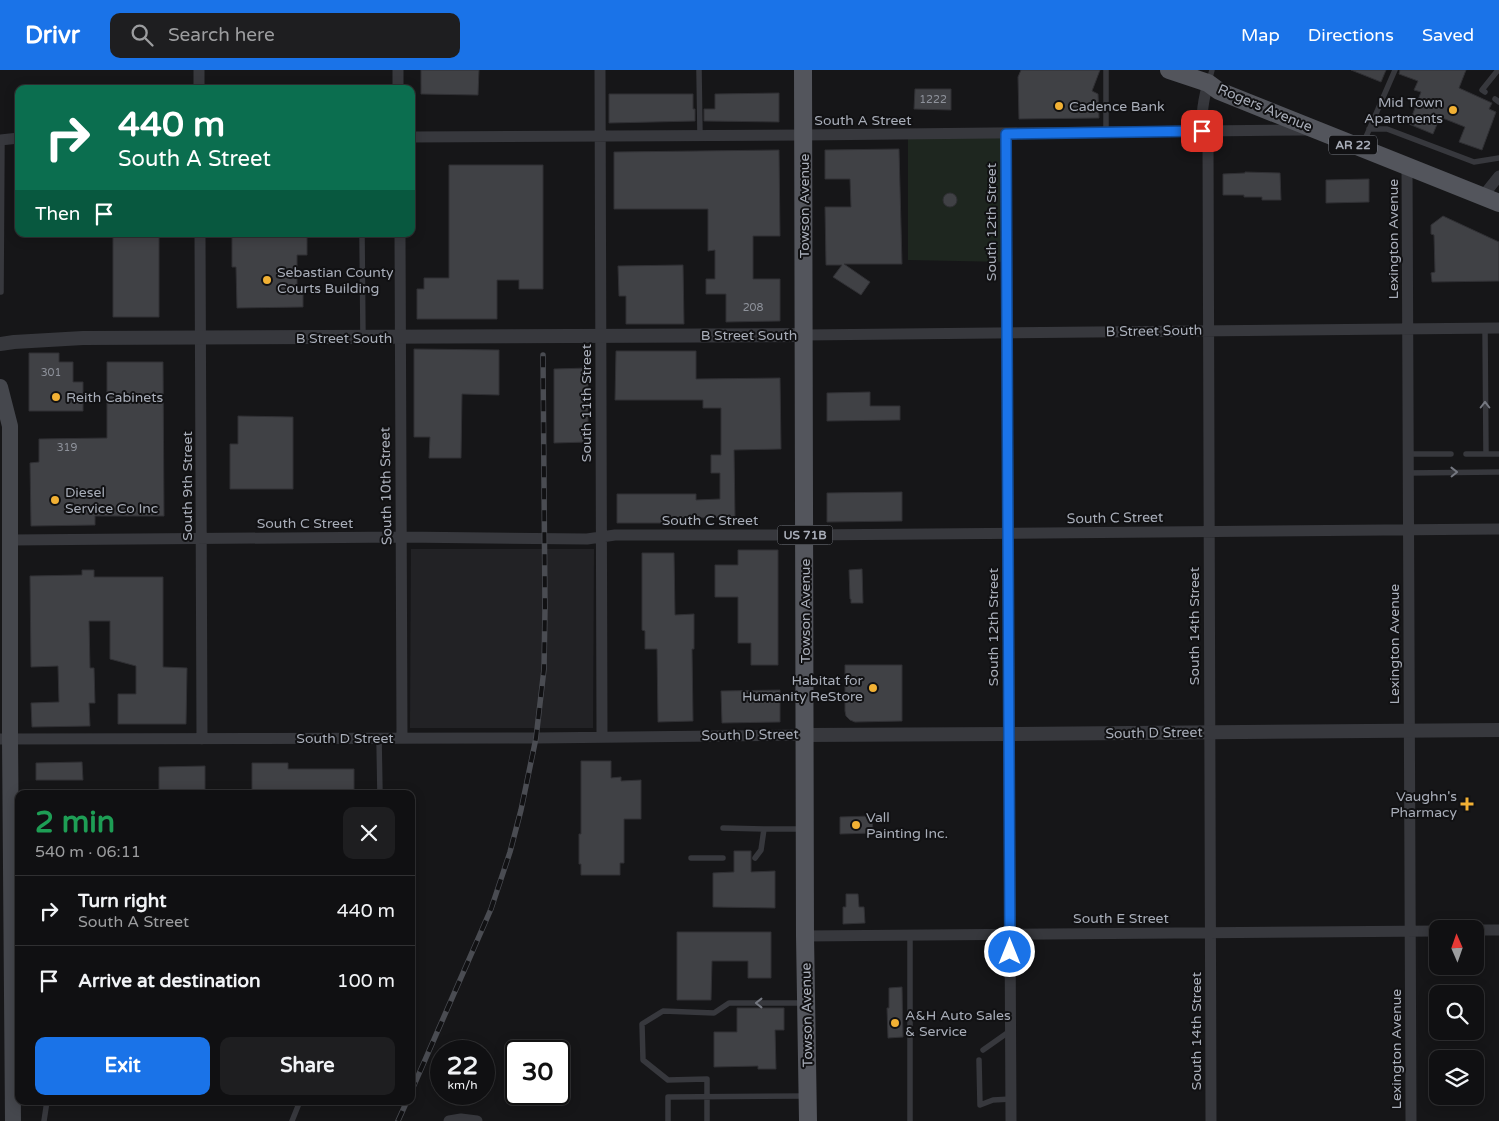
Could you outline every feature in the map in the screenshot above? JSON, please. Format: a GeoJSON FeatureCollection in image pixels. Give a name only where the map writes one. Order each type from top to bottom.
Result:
{"type":"FeatureCollection","features":[{"type":"Feature","properties":{"kind":"main road","name":"Towson Avenue"},"geometry":{"type":"LineString","coordinates":[[803,70],[805,936],[808,1121]]}},
{"type":"Feature","properties":{"kind":"main road","name":"Rogers Avenue"},"geometry":{"type":"LineString","coordinates":[[1169,70],[1207,74],[1220,91],[1491,200]]}},
{"type":"Feature","properties":{"kind":"main road"},"geometry":{"type":"LineString","coordinates":[[0,388],[10,426],[11,540],[5,739],[6,940],[15,1010]]}},
{"type":"Feature","properties":{"kind":"main road"},"geometry":{"type":"LineString","coordinates":[[13,1121],[15,1052]]}},
{"type":"Feature","properties":{"kind":"street"},"geometry":{"type":"LineString","coordinates":[[199,70],[199,85]]}},
{"type":"Feature","properties":{"kind":"street"},"geometry":{"type":"LineString","coordinates":[[398,70],[398,85]]}},
{"type":"Feature","properties":{"kind":"street","name":"South 11th Street"},"geometry":{"type":"LineString","coordinates":[[600,70],[602,737]]}},
{"type":"Feature","properties":{"kind":"street","name":"South 14th Street"},"geometry":{"type":"LineString","coordinates":[[1207,74],[1202,102],[1202,131],[1208,144],[1211,1121]]}},
{"type":"Feature","properties":{"kind":"street","name":"South A Street"},"geometry":{"type":"LineString","coordinates":[[415,137],[1006,134],[1315,130]]}},
{"type":"Feature","properties":{"kind":"street","name":"South 12th Street"},"geometry":{"type":"LineString","coordinates":[[1006,134],[1011,1121]]}},
{"type":"Feature","properties":{"kind":"street"},"geometry":{"type":"LineString","coordinates":[[1,139],[15,138]]}},
{"type":"Feature","properties":{"kind":"street","name":"Lexington Avenue"},"geometry":{"type":"LineString","coordinates":[[1407,166],[1411,1121]]}},
{"type":"Feature","properties":{"kind":"street"},"geometry":{"type":"LineString","coordinates":[[1491,200],[1499,176]]}},
{"type":"Feature","properties":{"kind":"street","name":"South 9th Street"},"geometry":{"type":"LineString","coordinates":[[200,237],[202,739]]}},
{"type":"Feature","properties":{"kind":"street","name":"South 10th Street"},"geometry":{"type":"LineString","coordinates":[[400,237],[402,738]]}},
{"type":"Feature","properties":{"kind":"street","name":"B Street South"},"geometry":{"type":"LineString","coordinates":[[0,344],[55,339],[804,335],[1499,328]]}},
{"type":"Feature","properties":{"kind":"street","name":"South C Street"},"geometry":{"type":"LineString","coordinates":[[11,540],[401,537],[588,539],[615,535],[1008,534],[1499,529]]}},
{"type":"Feature","properties":{"kind":"street","name":"South D Street"},"geometry":{"type":"LineString","coordinates":[[5,739],[602,737],[1499,730]]}},
{"type":"Feature","properties":{"kind":"street"},"geometry":{"type":"LineString","coordinates":[[1484,930],[1499,930]]}},
{"type":"Feature","properties":{"kind":"street","name":"South E Street"},"geometry":{"type":"LineString","coordinates":[[805,936],[1429,931]]}},
{"type":"Feature","properties":{"kind":"street"},"geometry":{"type":"LineString","coordinates":[[450,1120],[477,1121]]}},
{"type":"Feature","properties":{"kind":"lane"},"geometry":{"type":"LineString","coordinates":[[699,70],[700,136]]}},
{"type":"Feature","properties":{"kind":"lane"},"geometry":{"type":"LineString","coordinates":[[1106,70],[1106,132]]}},
{"type":"Feature","properties":{"kind":"lane"},"geometry":{"type":"LineString","coordinates":[[1361,148],[1395,70]]}},
{"type":"Feature","properties":{"kind":"lane"},"geometry":{"type":"LineString","coordinates":[[1485,92],[1482,90],[1498,70]]}},
{"type":"Feature","properties":{"kind":"lane"},"geometry":{"type":"LineString","coordinates":[[1370,128],[1386,129],[1474,162],[1499,158]]}},
{"type":"Feature","properties":{"kind":"lane"},"geometry":{"type":"LineString","coordinates":[[0,292],[1,139]]}},
{"type":"Feature","properties":{"kind":"lane"},"geometry":{"type":"LineString","coordinates":[[362,237],[363,338]]}},
{"type":"Feature","properties":{"kind":"lane"},"geometry":{"type":"LineString","coordinates":[[1485,328],[1486,454]]}},
{"type":"Feature","properties":{"kind":"lane"},"geometry":{"type":"LineString","coordinates":[[1408,454],[1451,454]]}},
{"type":"Feature","properties":{"kind":"lane"},"geometry":{"type":"LineString","coordinates":[[1466,454],[1499,454]]}},
{"type":"Feature","properties":{"kind":"lane"},"geometry":{"type":"LineString","coordinates":[[1408,473],[1499,472]]}},
{"type":"Feature","properties":{"kind":"lane"},"geometry":{"type":"LineString","coordinates":[[380,738],[380,790]]}},
{"type":"Feature","properties":{"kind":"lane"},"geometry":{"type":"LineString","coordinates":[[723,828],[805,829]]}},
{"type":"Feature","properties":{"kind":"lane"},"geometry":{"type":"LineString","coordinates":[[755,858],[761,850],[764,829]]}},
{"type":"Feature","properties":{"kind":"lane"},"geometry":{"type":"LineString","coordinates":[[690,858],[723,858]]}},
{"type":"Feature","properties":{"kind":"lane"},"geometry":{"type":"LineString","coordinates":[[910,935],[910,1121]]}},
{"type":"Feature","properties":{"kind":"lane"},"geometry":{"type":"LineString","coordinates":[[707,1121],[707,1079],[668,1080],[643,1060],[642,1024],[663,1012],[714,1013],[729,1003],[806,1003]]}},
{"type":"Feature","properties":{"kind":"lane"},"geometry":{"type":"LineString","coordinates":[[983,1050],[1010,1031]]}},
{"type":"Feature","properties":{"kind":"lane"},"geometry":{"type":"LineString","coordinates":[[979,1060],[980,1105],[992,1100],[1011,1099]]}},
{"type":"Feature","properties":{"kind":"lane"},"geometry":{"type":"LineString","coordinates":[[668,1121],[668,1097],[808,1096]]}},
{"type":"Feature","properties":{"kind":"lane"},"geometry":{"type":"LineString","coordinates":[[44,1121],[46,1105]]}},
{"type":"Feature","properties":{"kind":"lane"},"geometry":{"type":"LineString","coordinates":[[292,1121],[298,1105]]}},
{"type":"Feature","properties":{"kind":"shaded area"},"geometry":{"type":"Polygon","coordinates":[[[908,134],[1006,134],[1007,262],[908,260],[908,134]]]}},
{"type":"Feature","properties":{"kind":"shaded area"},"geometry":{"type":"Polygon","coordinates":[[[411,549],[594,549],[593,728],[410,728],[411,549]]]}},
{"type":"Feature","properties":{"kind":"building"},"geometry":{"type":"Polygon","coordinates":[[[421,70],[479,70],[478,95],[421,94],[421,70]]]}},
{"type":"Feature","properties":{"kind":"building","name":"Cadence Bank"},"geometry":{"type":"Polygon","coordinates":[[[1021,70],[1100,70],[1092,91],[1098,94],[1099,118],[1019,119],[1018,77],[1021,70]]]}},
{"type":"Feature","properties":{"kind":"building"},"geometry":{"type":"Polygon","coordinates":[[[1351,70],[1386,70],[1381,82],[1351,70]]]}},
{"type":"Feature","properties":{"kind":"building","name":"Mid Town Apartments"},"geometry":{"type":"Polygon","coordinates":[[[1400,70],[1466,70],[1459,88],[1492,103],[1489,109],[1496,112],[1482,150],[1459,142],[1465,127],[1440,117],[1433,134],[1409,124],[1421,92],[1414,90],[1418,81],[1399,74],[1400,70]]]}},
{"type":"Feature","properties":{"kind":"building"},"geometry":{"type":"Polygon","coordinates":[[[915,89],[951,89],[951,110],[914,109],[915,89]]]}},
{"type":"Feature","properties":{"kind":"building"},"geometry":{"type":"Polygon","coordinates":[[[779,93],[779,122],[704,121],[704,109],[715,109],[715,94],[779,93]]]}},
{"type":"Feature","properties":{"kind":"building"},"geometry":{"type":"Polygon","coordinates":[[[609,94],[693,94],[695,121],[609,123],[609,94]]]}},
{"type":"Feature","properties":{"kind":"building"},"geometry":{"type":"Polygon","coordinates":[[[899,149],[902,264],[844,264],[870,282],[861,295],[833,277],[842,265],[826,265],[825,207],[851,207],[850,179],[825,179],[825,150],[899,149]]]}},
{"type":"Feature","properties":{"kind":"building"},"geometry":{"type":"Polygon","coordinates":[[[779,150],[780,236],[753,236],[753,279],[780,279],[780,321],[726,322],[726,294],[706,294],[706,279],[715,279],[715,250],[708,251],[708,209],[614,209],[614,152],[779,150]]]}},
{"type":"Feature","properties":{"kind":"building"},"geometry":{"type":"Polygon","coordinates":[[[449,165],[543,165],[543,289],[519,289],[519,280],[497,280],[497,319],[417,319],[417,289],[424,289],[424,278],[449,278],[449,165]]]}},
{"type":"Feature","properties":{"kind":"building"},"geometry":{"type":"Polygon","coordinates":[[[1245,172],[1280,173],[1281,200],[1262,200],[1262,197],[1244,197],[1244,195],[1223,195],[1223,174],[1245,172]]]}},
{"type":"Feature","properties":{"kind":"building"},"geometry":{"type":"Polygon","coordinates":[[[1369,179],[1369,202],[1326,203],[1326,180],[1369,179]]]}},
{"type":"Feature","properties":{"kind":"building"},"geometry":{"type":"Polygon","coordinates":[[[947,193],[953,193],[957,200],[953,207],[947,207],[943,203],[943,197],[947,193]]]}},
{"type":"Feature","properties":{"kind":"building"},"geometry":{"type":"Polygon","coordinates":[[[1443,216],[1499,242],[1499,281],[1432,282],[1431,273],[1435,272],[1434,235],[1431,234],[1431,225],[1443,216]]]}},
{"type":"Feature","properties":{"kind":"building"},"geometry":{"type":"Polygon","coordinates":[[[113,237],[159,237],[159,317],[113,317],[113,237]]]}},
{"type":"Feature","properties":{"kind":"building","name":"Sebastian County Courts Building"},"geometry":{"type":"Polygon","coordinates":[[[232,237],[307,237],[307,255],[297,255],[297,293],[303,293],[303,307],[237,308],[236,267],[232,267],[232,237]]]}},
{"type":"Feature","properties":{"kind":"building"},"geometry":{"type":"Polygon","coordinates":[[[683,265],[684,324],[626,324],[626,296],[619,296],[618,266],[683,265]]]}},
{"type":"Feature","properties":{"kind":"building"},"geometry":{"type":"Polygon","coordinates":[[[414,349],[499,350],[499,395],[462,394],[461,458],[429,458],[430,437],[414,437],[414,349]]]}},
{"type":"Feature","properties":{"kind":"building"},"geometry":{"type":"Polygon","coordinates":[[[616,351],[696,351],[696,379],[780,378],[781,449],[734,450],[735,517],[696,518],[696,523],[617,523],[617,494],[696,494],[696,500],[720,499],[720,473],[711,473],[711,455],[721,455],[721,408],[703,408],[703,400],[615,400],[616,351]]]}},
{"type":"Feature","properties":{"kind":"building"},"geometry":{"type":"Polygon","coordinates":[[[29,353],[59,353],[59,362],[73,362],[73,382],[83,382],[83,411],[29,411],[29,353]]]}},
{"type":"Feature","properties":{"kind":"building"},"geometry":{"type":"Polygon","coordinates":[[[107,362],[163,362],[164,516],[95,516],[95,525],[31,526],[30,463],[39,462],[39,439],[107,438],[107,362]]]}},
{"type":"Feature","properties":{"kind":"building"},"geometry":{"type":"Polygon","coordinates":[[[588,368],[588,442],[554,443],[554,369],[588,368]]]}},
{"type":"Feature","properties":{"kind":"building"},"geometry":{"type":"Polygon","coordinates":[[[870,392],[870,406],[900,406],[900,420],[827,421],[827,393],[870,392]]]}},
{"type":"Feature","properties":{"kind":"building"},"geometry":{"type":"Polygon","coordinates":[[[238,416],[293,417],[293,489],[230,489],[230,444],[238,444],[238,416]]]}},
{"type":"Feature","properties":{"kind":"building"},"geometry":{"type":"Polygon","coordinates":[[[902,492],[902,521],[827,522],[827,493],[902,492]]]}},
{"type":"Feature","properties":{"kind":"building"},"geometry":{"type":"Polygon","coordinates":[[[738,550],[778,550],[778,665],[751,665],[751,643],[738,643],[738,597],[715,597],[715,565],[738,565],[738,550]]]}},
{"type":"Feature","properties":{"kind":"building"},"geometry":{"type":"Polygon","coordinates":[[[642,553],[674,553],[675,615],[694,614],[694,649],[692,649],[693,721],[658,722],[657,649],[645,649],[645,631],[642,630],[642,553]]]}},
{"type":"Feature","properties":{"kind":"building"},"geometry":{"type":"Polygon","coordinates":[[[862,569],[863,603],[851,603],[849,570],[862,569]]]}},
{"type":"Feature","properties":{"kind":"building"},"geometry":{"type":"Polygon","coordinates":[[[82,570],[94,570],[94,577],[163,577],[163,667],[187,668],[186,724],[118,724],[118,694],[136,694],[136,666],[110,659],[110,621],[89,621],[90,668],[94,668],[95,703],[89,703],[90,726],[32,727],[31,703],[59,702],[58,666],[31,667],[30,576],[82,575],[82,570]]]}},
{"type":"Feature","properties":{"kind":"building","name":"Habitat for Humanity ReStore"},"geometry":{"type":"Polygon","coordinates":[[[845,665],[902,665],[902,721],[855,722],[850,720],[846,716],[845,711],[845,665]]]}},
{"type":"Feature","properties":{"kind":"building"},"geometry":{"type":"Polygon","coordinates":[[[780,690],[780,722],[722,723],[721,691],[780,690]]]}},
{"type":"Feature","properties":{"kind":"building"},"geometry":{"type":"Polygon","coordinates":[[[581,761],[611,761],[611,778],[621,777],[621,781],[641,780],[641,819],[624,819],[624,863],[620,863],[620,875],[581,875],[579,834],[581,834],[581,761]]]}},
{"type":"Feature","properties":{"kind":"building"},"geometry":{"type":"Polygon","coordinates":[[[82,762],[83,780],[36,780],[36,763],[82,762]]]}},
{"type":"Feature","properties":{"kind":"building"},"geometry":{"type":"Polygon","coordinates":[[[252,763],[288,763],[288,769],[354,769],[354,790],[252,790],[252,763]]]}},
{"type":"Feature","properties":{"kind":"building"},"geometry":{"type":"Polygon","coordinates":[[[205,766],[205,790],[159,790],[159,767],[205,766]]]}},
{"type":"Feature","properties":{"kind":"building","name":"Vall Painting Inc."},"geometry":{"type":"Polygon","coordinates":[[[872,816],[873,833],[840,834],[840,817],[872,816]]]}},
{"type":"Feature","properties":{"kind":"building"},"geometry":{"type":"Polygon","coordinates":[[[734,851],[751,851],[751,872],[775,871],[775,908],[713,907],[713,873],[734,872],[734,851]]]}},
{"type":"Feature","properties":{"kind":"building"},"geometry":{"type":"Polygon","coordinates":[[[846,894],[858,894],[859,907],[864,907],[865,923],[843,924],[843,907],[846,907],[846,894]]]}},
{"type":"Feature","properties":{"kind":"building"},"geometry":{"type":"Polygon","coordinates":[[[677,932],[771,932],[771,978],[748,978],[748,961],[712,961],[711,1000],[677,1000],[677,932]]]}},
{"type":"Feature","properties":{"kind":"building","name":"A&H Auto Sales & Service"},"geometry":{"type":"Polygon","coordinates":[[[902,987],[903,1037],[888,1038],[887,1008],[889,1008],[889,988],[902,987]]]}},
{"type":"Feature","properties":{"kind":"building"},"geometry":{"type":"Polygon","coordinates":[[[737,1008],[784,1008],[784,1030],[775,1030],[776,1069],[758,1069],[758,1066],[714,1067],[714,1032],[737,1032],[737,1008]]]}},
{"type":"Feature","properties":{"kind":"railway"},"geometry":{"type":"LineString","coordinates":[[415,1083],[491,909],[510,852],[536,738],[544,669],[543,355]]}},
{"type":"Feature","properties":{"kind":"railway"},"geometry":{"type":"LineString","coordinates":[[398,1121],[405,1105]]}},
{"type":"Feature","properties":{"kind":"place","name":"Cadence Bank"},"geometry":{"type":"Point","coordinates":[1059,106]}},
{"type":"Feature","properties":{"kind":"place","name":"Mid Town Apartments"},"geometry":{"type":"Point","coordinates":[1453,110]}},
{"type":"Feature","properties":{"kind":"place","name":"Sebastian County Courts Building"},"geometry":{"type":"Point","coordinates":[267,280]}},
{"type":"Feature","properties":{"kind":"place","name":"Reith Cabinets"},"geometry":{"type":"Point","coordinates":[56,397]}},
{"type":"Feature","properties":{"kind":"place","name":"Diesel Service Co Inc"},"geometry":{"type":"Point","coordinates":[55,500]}},
{"type":"Feature","properties":{"kind":"place","name":"Habitat for Humanity ReStore"},"geometry":{"type":"Point","coordinates":[873,688]}},
{"type":"Feature","properties":{"kind":"place","name":"Vaughn's Pharmacy"},"geometry":{"type":"Point","coordinates":[1467,804]}},
{"type":"Feature","properties":{"kind":"place","name":"Vall Painting Inc."},"geometry":{"type":"Point","coordinates":[856,825]}},
{"type":"Feature","properties":{"kind":"place","name":"A&H Auto Sales & Service"},"geometry":{"type":"Point","coordinates":[895,1023]}},
{"type":"Feature","properties":{"kind":"route"},"geometry":{"type":"LineString","coordinates":[[1010,952],[1006,134],[1202,131]]}}]}
